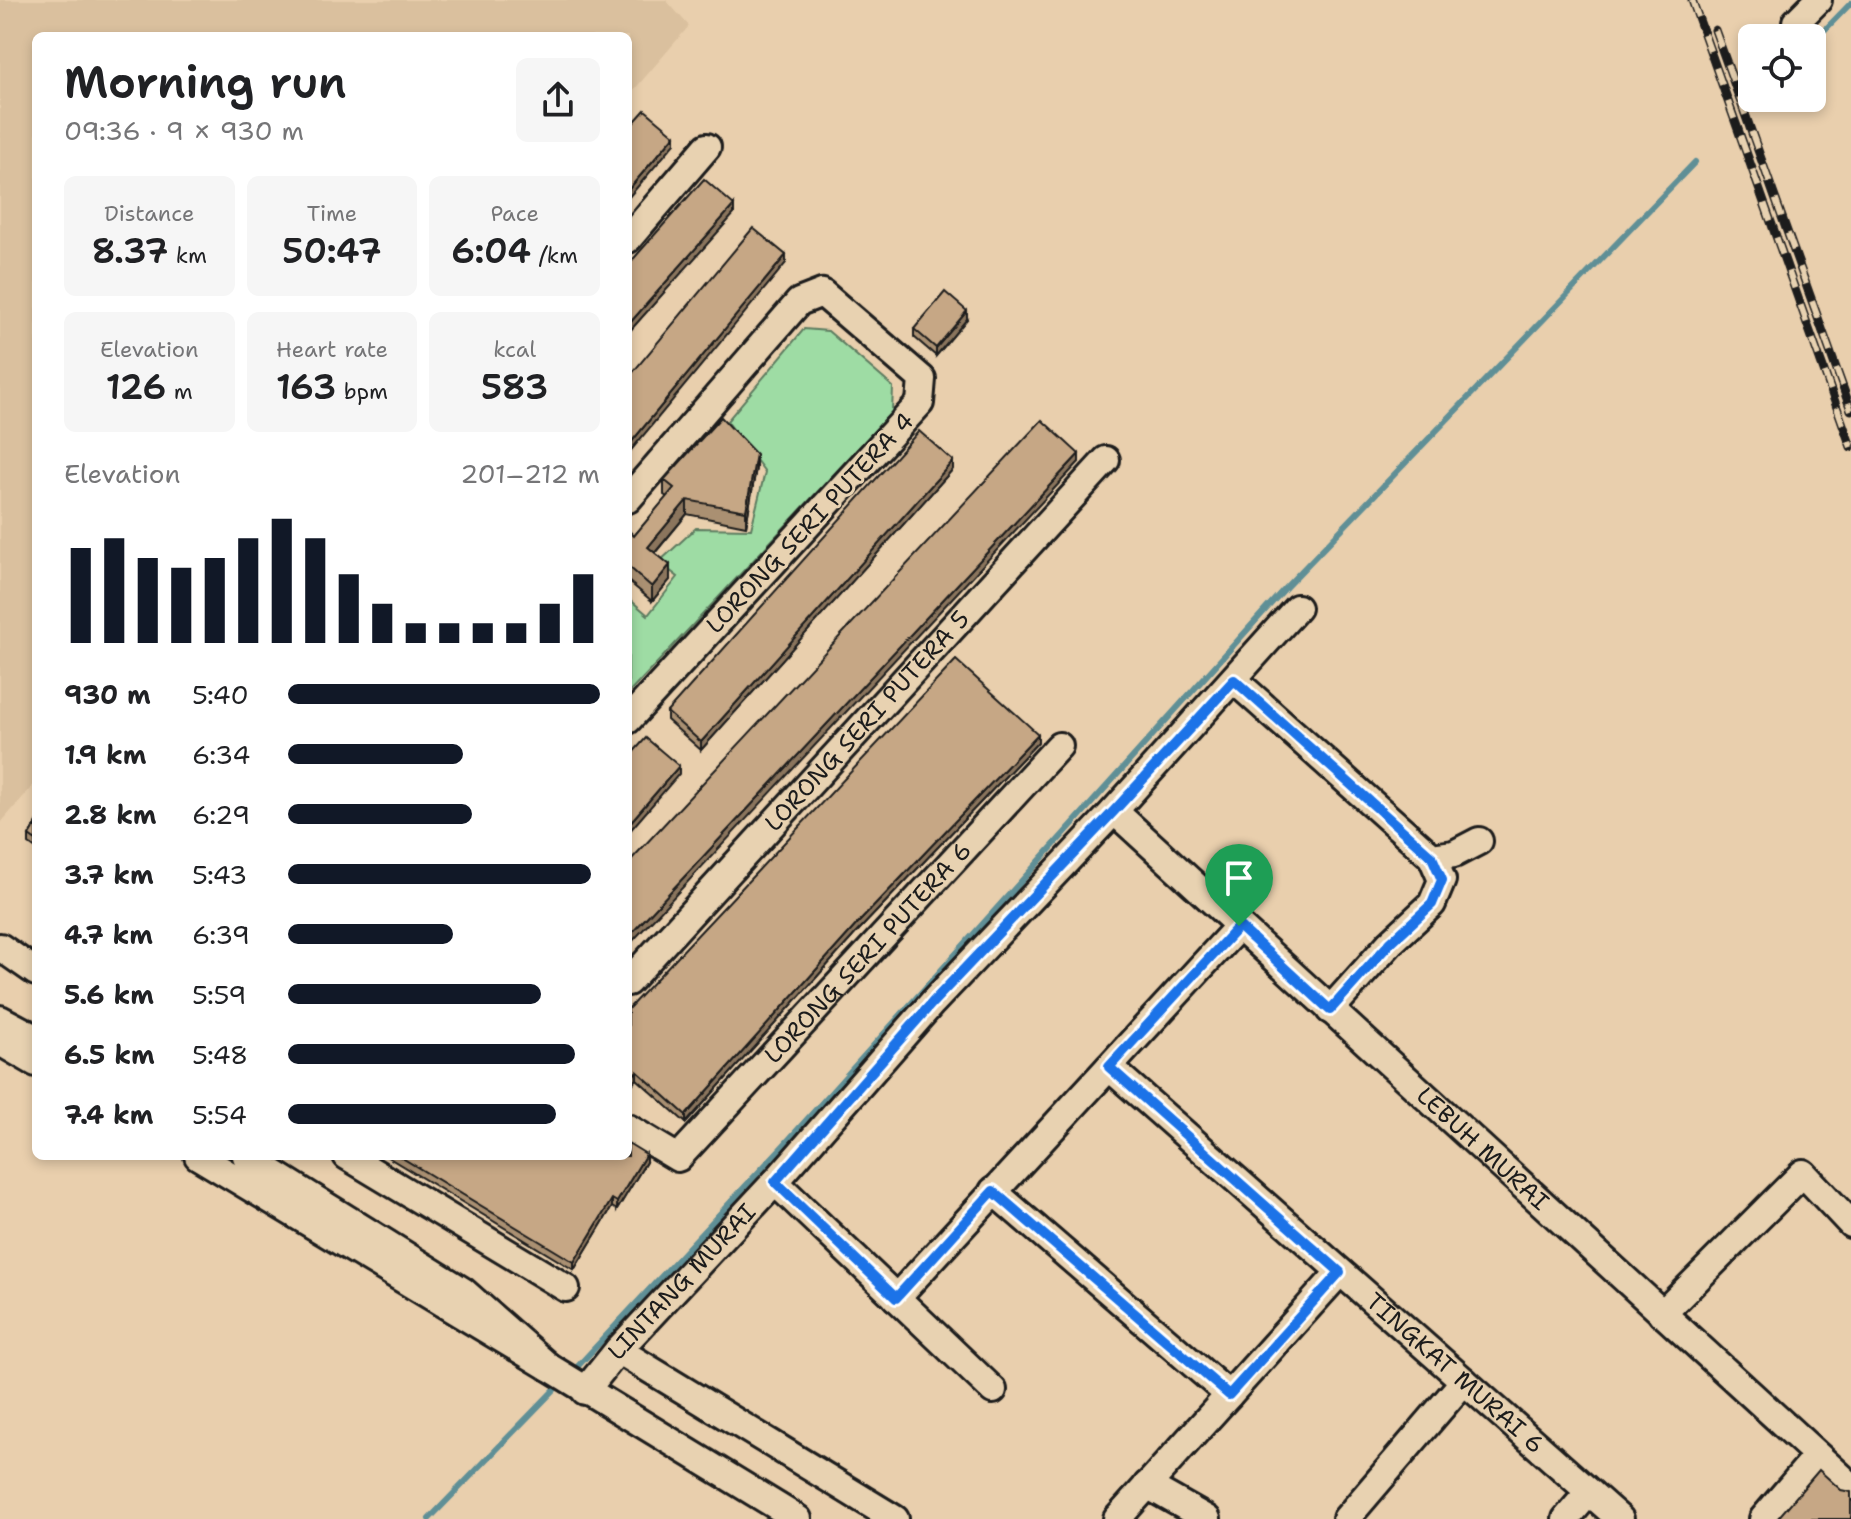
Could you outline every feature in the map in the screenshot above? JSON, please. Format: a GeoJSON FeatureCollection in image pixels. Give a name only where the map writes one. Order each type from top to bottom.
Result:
{"type":"FeatureCollection","features":[{"type":"Feature","properties":{"kind":"street"},"geometry":{"type":"LineString","coordinates":[[1796,22],[1818,0]]}},
{"type":"Feature","properties":{"kind":"street"},"geometry":{"type":"LineString","coordinates":[[632,234],[707,147]]}},
{"type":"Feature","properties":{"kind":"street","name":"LORONG SERI PUTERA 4"},"geometry":{"type":"LineString","coordinates":[[632,494],[799,302],[822,293],[922,379],[920,403],[632,716]]}},
{"type":"Feature","properties":{"kind":"street","name":"LORONG SERI PUTERA 5"},"geometry":{"type":"LineString","coordinates":[[632,978],[1106,460]]}},
{"type":"Feature","properties":{"kind":"street","name":"LINTANG MURAI"},"geometry":{"type":"LineString","coordinates":[[585,1391],[618,1350],[775,1182],[932,1003],[1114,811],[1297,608]]}},
{"type":"Feature","properties":{"kind":"street"},"geometry":{"type":"LineString","coordinates":[[1234,680],[1432,857],[1442,880],[1432,904],[1390,943],[1330,1010]]}},
{"type":"Feature","properties":{"kind":"street","name":"LORONG SERI PUTERA 6"},"geometry":{"type":"LineString","coordinates":[[632,1130],[678,1158],[1059,746]]}},
{"type":"Feature","properties":{"kind":"street","name":"LEBUH MURAI"},"geometry":{"type":"LineString","coordinates":[[1114,811],[1851,1486]]}},
{"type":"Feature","properties":{"kind":"street"},"geometry":{"type":"LineString","coordinates":[[1432,857],[1454,854],[1479,841]]}},
{"type":"Feature","properties":{"kind":"street"},"geometry":{"type":"LineString","coordinates":[[896,1298],[1239,926]]}},
{"type":"Feature","properties":{"kind":"street"},"geometry":{"type":"LineString","coordinates":[[0,947],[32,969]]}},
{"type":"Feature","properties":{"kind":"street"},"geometry":{"type":"LineString","coordinates":[[0,1019],[32,1036]]}},
{"type":"Feature","properties":{"kind":"street"},"geometry":{"type":"LineString","coordinates":[[0,1042],[32,1061]]}},
{"type":"Feature","properties":{"kind":"street","name":"TINGKAT MURAI 6"},"geometry":{"type":"LineString","coordinates":[[1109,1067],[1620,1519]]}},
{"type":"Feature","properties":{"kind":"street"},"geometry":{"type":"LineString","coordinates":[[215,1160],[277,1175]]}},
{"type":"Feature","properties":{"kind":"street"},"geometry":{"type":"LineString","coordinates":[[253,1160],[585,1391],[798,1519]]}},
{"type":"Feature","properties":{"kind":"street"},"geometry":{"type":"LineString","coordinates":[[354,1160],[566,1288]]}},
{"type":"Feature","properties":{"kind":"street"},"geometry":{"type":"LineString","coordinates":[[1662,1314],[1803,1173],[1851,1224]]}},
{"type":"Feature","properties":{"kind":"street"},"geometry":{"type":"LineString","coordinates":[[775,1182],[993,1390]]}},
{"type":"Feature","properties":{"kind":"street"},"geometry":{"type":"LineString","coordinates":[[993,1191],[1229,1395]]}},
{"type":"Feature","properties":{"kind":"street"},"geometry":{"type":"LineString","coordinates":[[1117,1519],[1340,1272]]}},
{"type":"Feature","properties":{"kind":"street"},"geometry":{"type":"LineString","coordinates":[[618,1350],[895,1519]]}},
{"type":"Feature","properties":{"kind":"street"},"geometry":{"type":"LineString","coordinates":[[1346,1519],[1464,1381]]}},
{"type":"Feature","properties":{"kind":"street"},"geometry":{"type":"LineString","coordinates":[[1763,1519],[1817,1456]]}},
{"type":"Feature","properties":{"kind":"street"},"geometry":{"type":"LineString","coordinates":[[1147,1485],[1207,1519]]}},
{"type":"Feature","properties":{"kind":"street"},"geometry":{"type":"LineString","coordinates":[[1566,1519],[1589,1492]]}},
{"type":"Feature","properties":{"kind":"shaded area"},"geometry":{"type":"Polygon","coordinates":[[[0,0],[666,0],[689,26],[632,92],[632,32],[32,32],[32,787],[0,824],[0,0]]]}},
{"type":"Feature","properties":{"kind":"green space"},"geometry":{"type":"Polygon","coordinates":[[[804,329],[828,331],[893,387],[892,412],[632,690],[632,601],[648,615],[678,577],[659,562],[696,528],[751,529],[765,472],[727,421],[804,329]]]}},
{"type":"Feature","properties":{"kind":"building"},"geometry":{"type":"Polygon","coordinates":[[[645,110],[675,135],[632,185],[632,125],[645,110]]]}},
{"type":"Feature","properties":{"kind":"building"},"geometry":{"type":"Polygon","coordinates":[[[704,179],[734,205],[632,320],[632,260],[704,179]]]}},
{"type":"Feature","properties":{"kind":"building"},"geometry":{"type":"Polygon","coordinates":[[[753,228],[786,255],[632,441],[632,373],[753,228]]]}},
{"type":"Feature","properties":{"kind":"building"},"geometry":{"type":"Polygon","coordinates":[[[945,292],[967,311],[936,348],[914,329],[945,292]]]}},
{"type":"Feature","properties":{"kind":"building"},"geometry":{"type":"Polygon","coordinates":[[[721,417],[756,454],[746,511],[687,500],[648,547],[670,565],[652,587],[632,570],[632,534],[634,536],[674,488],[664,480],[721,417]]]}},
{"type":"Feature","properties":{"kind":"building"},"geometry":{"type":"Polygon","coordinates":[[[1042,420],[1079,454],[632,933],[632,859],[1042,420]]]}},
{"type":"Feature","properties":{"kind":"building"},"geometry":{"type":"Polygon","coordinates":[[[919,431],[953,461],[701,742],[667,712],[919,431]]]}},
{"type":"Feature","properties":{"kind":"building"},"geometry":{"type":"Polygon","coordinates":[[[956,660],[1038,734],[857,924],[686,1115],[637,1071],[632,1077],[632,1005],[956,660]]]}},
{"type":"Feature","properties":{"kind":"building"},"geometry":{"type":"Polygon","coordinates":[[[646,738],[679,766],[632,820],[632,754],[646,738]]]}},
{"type":"Feature","properties":{"kind":"building"},"geometry":{"type":"Polygon","coordinates":[[[632,1145],[646,1154],[617,1202],[612,1199],[574,1262],[406,1160],[632,1160],[632,1145]]]}},
{"type":"Feature","properties":{"kind":"building"},"geometry":{"type":"Polygon","coordinates":[[[1819,1470],[1841,1490],[1851,1492],[1851,1519],[1777,1519],[1819,1470]]]}},
{"type":"Feature","properties":{"kind":"waterway"},"geometry":{"type":"LineString","coordinates":[[1826,29],[1851,3]]}},
{"type":"Feature","properties":{"kind":"waterway"},"geometry":{"type":"LineString","coordinates":[[578,1366],[783,1146],[1286,587],[1695,162]]}},
{"type":"Feature","properties":{"kind":"waterway"},"geometry":{"type":"LineString","coordinates":[[429,1519],[554,1390]]}},
{"type":"Feature","properties":{"kind":"railway"},"geometry":{"type":"LineString","coordinates":[[1692,0],[1851,447]]}},
{"type":"Feature","properties":{"kind":"railway"},"geometry":{"type":"LineString","coordinates":[[1715,30],[1851,410]]}},
{"type":"Feature","properties":{"kind":"route"},"geometry":{"type":"LineString","coordinates":[[1234,680],[1432,857],[1442,880],[1432,904],[1390,943],[1330,1010],[1239,926],[1109,1067],[1340,1272],[1229,1395],[993,1191],[896,1298],[775,1182],[932,1003],[1234,680]]}}]}
